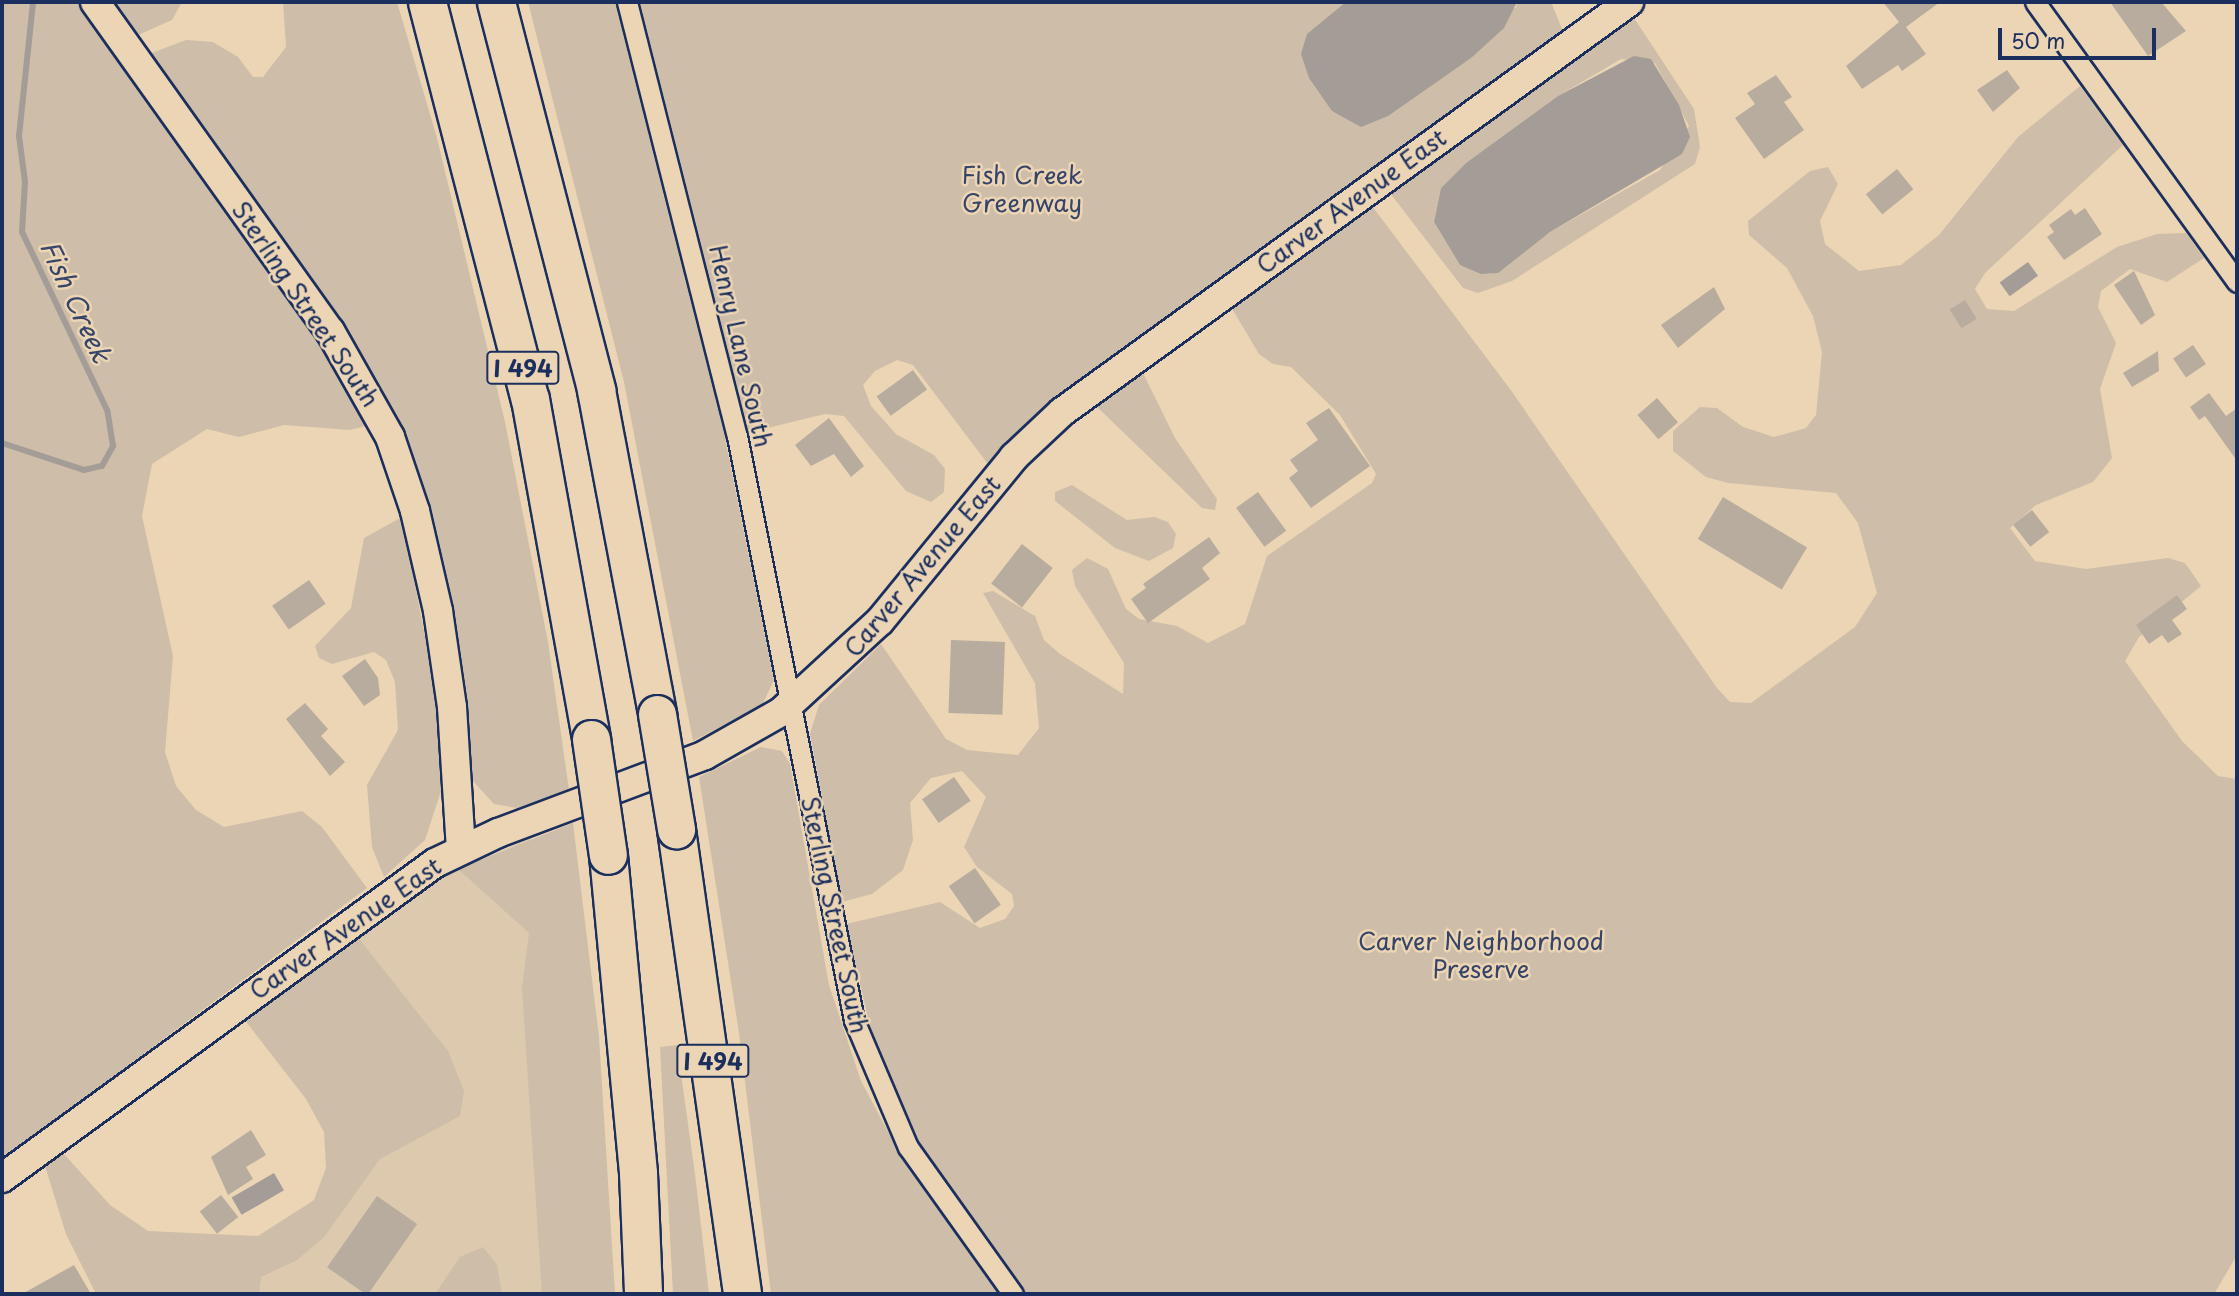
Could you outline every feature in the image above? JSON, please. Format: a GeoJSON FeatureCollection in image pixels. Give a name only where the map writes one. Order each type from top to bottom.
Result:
{"type":"FeatureCollection","features":[{"type":"Feature","properties":{"kind":"highway","name":"I 494"},"geometry":{"type":"LineString","coordinates":[[427,2],[530,399],[591,739],[608,855],[636,1159],[643,1294]]}},
{"type":"Feature","properties":{"kind":"highway","name":"I 494"},"geometry":{"type":"LineString","coordinates":[[496,2],[585,342],[657,714],[676,829],[741,1294]]}},
{"type":"Feature","properties":{"kind":"street","name":"Sterling Street South"},"geometry":{"type":"LineString","coordinates":[[95,2],[330,331],[390,437],[415,511],[438,611],[452,707],[461,849]]}},
{"type":"Feature","properties":{"kind":"street","name":"Henry Lane South"},"geometry":{"type":"LineString","coordinates":[[627,2],[726,386],[792,704]]}},
{"type":"Feature","properties":{"kind":"street","name":"Carver Avenue East"},"geometry":{"type":"LineString","coordinates":[[2,1178],[369,907],[461,849],[705,755],[792,704],[880,621],[1006,467],[1062,412],[1629,2]]}},
{"type":"Feature","properties":{"kind":"street"},"geometry":{"type":"LineString","coordinates":[[2035,2],[2237,282]]}},
{"type":"Feature","properties":{"kind":"street","name":"Sterling Street South"},"geometry":{"type":"LineString","coordinates":[[792,704],[841,965],[867,1059],[908,1147],[1013,1294]]}},
{"type":"Feature","properties":{"kind":"shaded area"},"geometry":{"type":"Polygon","coordinates":[[[1346,2],[1517,2],[1504,28],[1471,58],[1388,116],[1361,127],[1332,111],[1309,78],[1301,54],[1307,34],[1346,2]]]}},
{"type":"Feature","properties":{"kind":"shaded area"},"geometry":{"type":"Polygon","coordinates":[[[1634,56],[1651,59],[1679,105],[1690,137],[1682,154],[1550,232],[1498,273],[1481,274],[1460,265],[1434,222],[1441,188],[1466,163],[1558,96],[1634,56]]]}},
{"type":"Feature","properties":{"kind":"shaded area"},"geometry":{"type":"Polygon","coordinates":[[[2028,262],[2038,276],[2010,296],[2000,283],[2028,262]]]}},
{"type":"Feature","properties":{"kind":"shaded area"},"geometry":{"type":"Polygon","coordinates":[[[531,838],[596,1294],[217,1294],[307,1230],[391,1109],[297,979],[442,877],[531,838]]]}},
{"type":"Feature","properties":{"kind":"shaded area"},"geometry":{"type":"Polygon","coordinates":[[[274,1173],[284,1190],[242,1215],[232,1198],[274,1173]]]}},
{"type":"Feature","properties":{"kind":"green space"},"geometry":{"type":"Polygon","coordinates":[[[2,2],[78,2],[319,341],[369,425],[350,430],[284,425],[239,437],[207,429],[152,464],[142,516],[173,656],[165,752],[176,786],[196,810],[224,827],[302,811],[322,827],[367,888],[2,1159],[2,2]]]}},
{"type":"Feature","properties":{"kind":"green space"},"geometry":{"type":"Polygon","coordinates":[[[112,2],[182,2],[172,20],[136,36],[112,2]]]}},
{"type":"Feature","properties":{"kind":"green space"},"geometry":{"type":"Polygon","coordinates":[[[283,2],[397,2],[437,138],[505,422],[548,642],[569,790],[517,808],[494,804],[472,780],[459,651],[437,538],[392,407],[318,287],[149,54],[186,40],[213,42],[238,57],[253,77],[263,77],[286,47],[283,2]]]}},
{"type":"Feature","properties":{"kind":"green space","name":"Fish Creek Greenway"},"geometry":{"type":"Polygon","coordinates":[[[528,2],[1462,2],[1516,8],[1517,2],[1551,2],[1563,31],[1100,364],[1038,413],[988,464],[913,365],[897,360],[875,371],[863,385],[871,406],[896,434],[934,455],[945,469],[944,492],[931,502],[906,491],[844,416],[825,414],[747,433],[735,381],[716,394],[774,680],[762,705],[693,741],[624,382],[528,2]]]}},
{"type":"Feature","properties":{"kind":"green space"},"geometry":{"type":"Polygon","coordinates":[[[1634,18],[1694,109],[1700,147],[1695,164],[1512,281],[1478,293],[1463,288],[1390,193],[1634,18]],[[1621,59],[1558,96],[1466,163],[1441,188],[1434,222],[1460,265],[1490,274],[1550,232],[1660,170],[1689,126],[1655,63],[1621,59]]]}},
{"type":"Feature","properties":{"kind":"green space","name":"Carver Neighborhood Preserve"},"geometry":{"type":"Polygon","coordinates":[[[2080,86],[2123,145],[1985,273],[1975,289],[1987,309],[2014,311],[2117,247],[2157,234],[2186,233],[2204,258],[2167,282],[2130,269],[2101,291],[2098,307],[2116,343],[2100,389],[2112,458],[2093,482],[2036,505],[2010,528],[2035,561],[2086,569],[2168,558],[2185,563],[2201,586],[2139,637],[2125,661],[2182,741],[2218,776],[2237,779],[2237,1255],[2214,1294],[1026,1294],[925,1153],[907,1119],[871,1030],[846,924],[940,902],[980,928],[1005,919],[1014,906],[1012,894],[977,867],[964,847],[986,797],[962,771],[931,778],[910,803],[913,840],[903,870],[872,894],[842,902],[810,734],[819,705],[881,644],[946,739],[967,750],[1018,755],[1039,728],[1035,683],[983,593],[993,591],[1035,616],[1044,640],[1060,654],[1123,694],[1124,663],[1075,586],[1072,570],[1087,558],[1108,569],[1126,609],[1139,619],[1177,626],[1208,643],[1245,624],[1267,556],[1372,483],[1376,474],[1340,415],[1291,367],[1273,364],[1259,354],[1231,307],[1372,206],[1510,389],[1717,688],[1730,702],[1751,703],[1855,627],[1877,593],[1858,523],[1836,493],[1728,483],[1706,477],[1673,451],[1673,431],[1700,407],[1717,408],[1743,427],[1774,437],[1806,428],[1816,415],[1822,352],[1813,316],[1787,268],[1749,235],[1748,221],[1810,171],[1828,167],[1838,184],[1820,221],[1825,244],[1859,271],[1901,265],[1939,235],[2018,137],[2080,86]]]}},
{"type":"Feature","properties":{"kind":"green space"},"geometry":{"type":"Polygon","coordinates":[[[1142,371],[1175,438],[1217,499],[1215,510],[1202,508],[1096,406],[1142,371]]]}},
{"type":"Feature","properties":{"kind":"green space"},"geometry":{"type":"Polygon","coordinates":[[[1072,485],[1127,520],[1154,517],[1168,522],[1176,534],[1173,548],[1149,561],[1115,548],[1055,501],[1055,492],[1072,485]]]}},
{"type":"Feature","properties":{"kind":"green space"},"geometry":{"type":"Polygon","coordinates":[[[402,517],[434,683],[442,788],[425,840],[384,877],[372,847],[367,785],[398,730],[395,682],[386,660],[374,652],[332,664],[319,658],[315,646],[351,608],[364,538],[402,517]]]}},
{"type":"Feature","properties":{"kind":"green space"},"geometry":{"type":"Polygon","coordinates":[[[761,747],[782,751],[790,764],[829,985],[861,1081],[903,1160],[999,1294],[771,1294],[739,1033],[699,777],[761,747]]]}},
{"type":"Feature","properties":{"kind":"green space"},"geometry":{"type":"Polygon","coordinates":[[[573,823],[599,1037],[615,1294],[542,1294],[522,988],[529,933],[458,869],[573,823]]]}},
{"type":"Feature","properties":{"kind":"green space"},"geometry":{"type":"Polygon","coordinates":[[[356,935],[448,1051],[464,1091],[460,1116],[380,1159],[324,1237],[297,1260],[261,1277],[259,1294],[96,1294],[66,1234],[45,1166],[63,1153],[110,1205],[148,1231],[258,1236],[314,1200],[326,1168],[324,1132],[306,1099],[244,1019],[356,935]]]}},
{"type":"Feature","properties":{"kind":"green space"},"geometry":{"type":"Polygon","coordinates":[[[677,1045],[709,1294],[673,1294],[660,1047],[677,1045]]]}},
{"type":"Feature","properties":{"kind":"green space"},"geometry":{"type":"Polygon","coordinates":[[[483,1247],[497,1265],[502,1294],[435,1294],[460,1257],[483,1247]]]}},
{"type":"Feature","properties":{"kind":"building"},"geometry":{"type":"Polygon","coordinates":[[[1883,2],[1940,2],[1906,27],[1926,54],[1902,71],[1898,65],[1862,89],[1846,66],[1899,22],[1883,2]]]}},
{"type":"Feature","properties":{"kind":"building"},"geometry":{"type":"Polygon","coordinates":[[[2110,2],[2161,2],[2186,31],[2148,56],[2110,2]]]}},
{"type":"Feature","properties":{"kind":"building"},"geometry":{"type":"Polygon","coordinates":[[[2007,70],[2020,88],[1993,112],[1977,90],[2007,70]]]}},
{"type":"Feature","properties":{"kind":"building"},"geometry":{"type":"Polygon","coordinates":[[[1776,75],[1792,97],[1784,102],[1804,130],[1764,159],[1735,118],[1755,104],[1747,93],[1776,75]]]}},
{"type":"Feature","properties":{"kind":"building"},"geometry":{"type":"Polygon","coordinates":[[[1897,169],[1913,189],[1882,214],[1866,194],[1897,169]]]}},
{"type":"Feature","properties":{"kind":"building"},"geometry":{"type":"Polygon","coordinates":[[[2085,208],[2102,234],[2064,260],[2047,237],[2054,232],[2049,225],[2071,209],[2075,215],[2085,208]]]}},
{"type":"Feature","properties":{"kind":"building"},"geometry":{"type":"Polygon","coordinates":[[[2134,271],[2155,315],[2141,325],[2114,285],[2134,271]]]}},
{"type":"Feature","properties":{"kind":"building"},"geometry":{"type":"Polygon","coordinates":[[[1714,287],[1725,309],[1678,348],[1661,325],[1714,287]]]}},
{"type":"Feature","properties":{"kind":"building"},"geometry":{"type":"Polygon","coordinates":[[[1965,300],[1977,319],[1961,328],[1950,310],[1965,300]]]}},
{"type":"Feature","properties":{"kind":"building"},"geometry":{"type":"Polygon","coordinates":[[[2193,345],[2206,364],[2186,377],[2173,358],[2193,345]]]}},
{"type":"Feature","properties":{"kind":"building"},"geometry":{"type":"Polygon","coordinates":[[[2158,351],[2159,371],[2132,387],[2123,373],[2158,351]]]}},
{"type":"Feature","properties":{"kind":"building"},"geometry":{"type":"Polygon","coordinates":[[[913,370],[927,389],[891,416],[877,396],[913,370]]]}},
{"type":"Feature","properties":{"kind":"building"},"geometry":{"type":"Polygon","coordinates":[[[2209,393],[2226,416],[2237,408],[2237,461],[2205,416],[2199,420],[2190,407],[2209,393]]]}},
{"type":"Feature","properties":{"kind":"building"},"geometry":{"type":"Polygon","coordinates":[[[1657,398],[1678,422],[1658,439],[1637,415],[1657,398]]]}},
{"type":"Feature","properties":{"kind":"building"},"geometry":{"type":"Polygon","coordinates":[[[1329,408],[1370,466],[1311,508],[1289,478],[1298,471],[1290,460],[1318,440],[1306,423],[1329,408]]]}},
{"type":"Feature","properties":{"kind":"building"},"geometry":{"type":"Polygon","coordinates":[[[829,418],[864,466],[851,477],[834,454],[811,466],[795,445],[829,418]]]}},
{"type":"Feature","properties":{"kind":"building"},"geometry":{"type":"Polygon","coordinates":[[[1258,492],[1286,531],[1264,547],[1236,508],[1258,492]]]}},
{"type":"Feature","properties":{"kind":"building"},"geometry":{"type":"Polygon","coordinates":[[[1723,497],[1807,547],[1782,589],[1698,539],[1723,497]]]}},
{"type":"Feature","properties":{"kind":"building"},"geometry":{"type":"Polygon","coordinates":[[[2032,510],[2049,532],[2030,547],[2013,525],[2032,510]]]}},
{"type":"Feature","properties":{"kind":"building"},"geometry":{"type":"Polygon","coordinates":[[[1209,537],[1220,553],[1202,568],[1210,579],[1148,623],[1131,599],[1146,588],[1143,584],[1209,537]]]}},
{"type":"Feature","properties":{"kind":"building"},"geometry":{"type":"Polygon","coordinates":[[[1022,544],[1053,568],[1022,607],[991,583],[1022,544]]]}},
{"type":"Feature","properties":{"kind":"building"},"geometry":{"type":"Polygon","coordinates":[[[309,580],[326,604],[289,630],[272,606],[309,580]]]}},
{"type":"Feature","properties":{"kind":"building"},"geometry":{"type":"Polygon","coordinates":[[[2177,595],[2187,609],[2172,620],[2182,634],[2168,643],[2162,635],[2149,644],[2136,625],[2177,595]]]}},
{"type":"Feature","properties":{"kind":"building"},"geometry":{"type":"Polygon","coordinates":[[[951,640],[1005,642],[1002,715],[948,713],[951,640]]]}},
{"type":"Feature","properties":{"kind":"building"},"geometry":{"type":"Polygon","coordinates":[[[365,659],[378,678],[380,695],[364,706],[342,676],[365,659]]]}},
{"type":"Feature","properties":{"kind":"building"},"geometry":{"type":"Polygon","coordinates":[[[305,703],[328,729],[321,736],[345,762],[330,776],[286,719],[305,703]]]}},
{"type":"Feature","properties":{"kind":"building"},"geometry":{"type":"Polygon","coordinates":[[[954,777],[971,801],[939,823],[922,799],[954,777]]]}},
{"type":"Feature","properties":{"kind":"building"},"geometry":{"type":"Polygon","coordinates":[[[975,868],[1001,905],[975,923],[949,886],[975,868]]]}},
{"type":"Feature","properties":{"kind":"building"},"geometry":{"type":"Polygon","coordinates":[[[251,1130],[266,1155],[246,1167],[253,1179],[228,1195],[211,1157],[251,1130]]]}},
{"type":"Feature","properties":{"kind":"building"},"geometry":{"type":"Polygon","coordinates":[[[221,1195],[238,1217],[217,1234],[200,1212],[221,1195]]]}},
{"type":"Feature","properties":{"kind":"building"},"geometry":{"type":"Polygon","coordinates":[[[377,1196],[417,1224],[368,1294],[327,1267],[377,1196]]]}},
{"type":"Feature","properties":{"kind":"building"},"geometry":{"type":"Polygon","coordinates":[[[74,1265],[91,1294],[22,1294],[74,1265]]]}},
{"type":"Feature","properties":{"kind":"waterway","name":"Fish Creek"},"geometry":{"type":"LineString","coordinates":[[2,443],[84,470],[102,466],[113,446],[107,410],[22,232],[25,182],[19,136],[33,2]]}}]}
